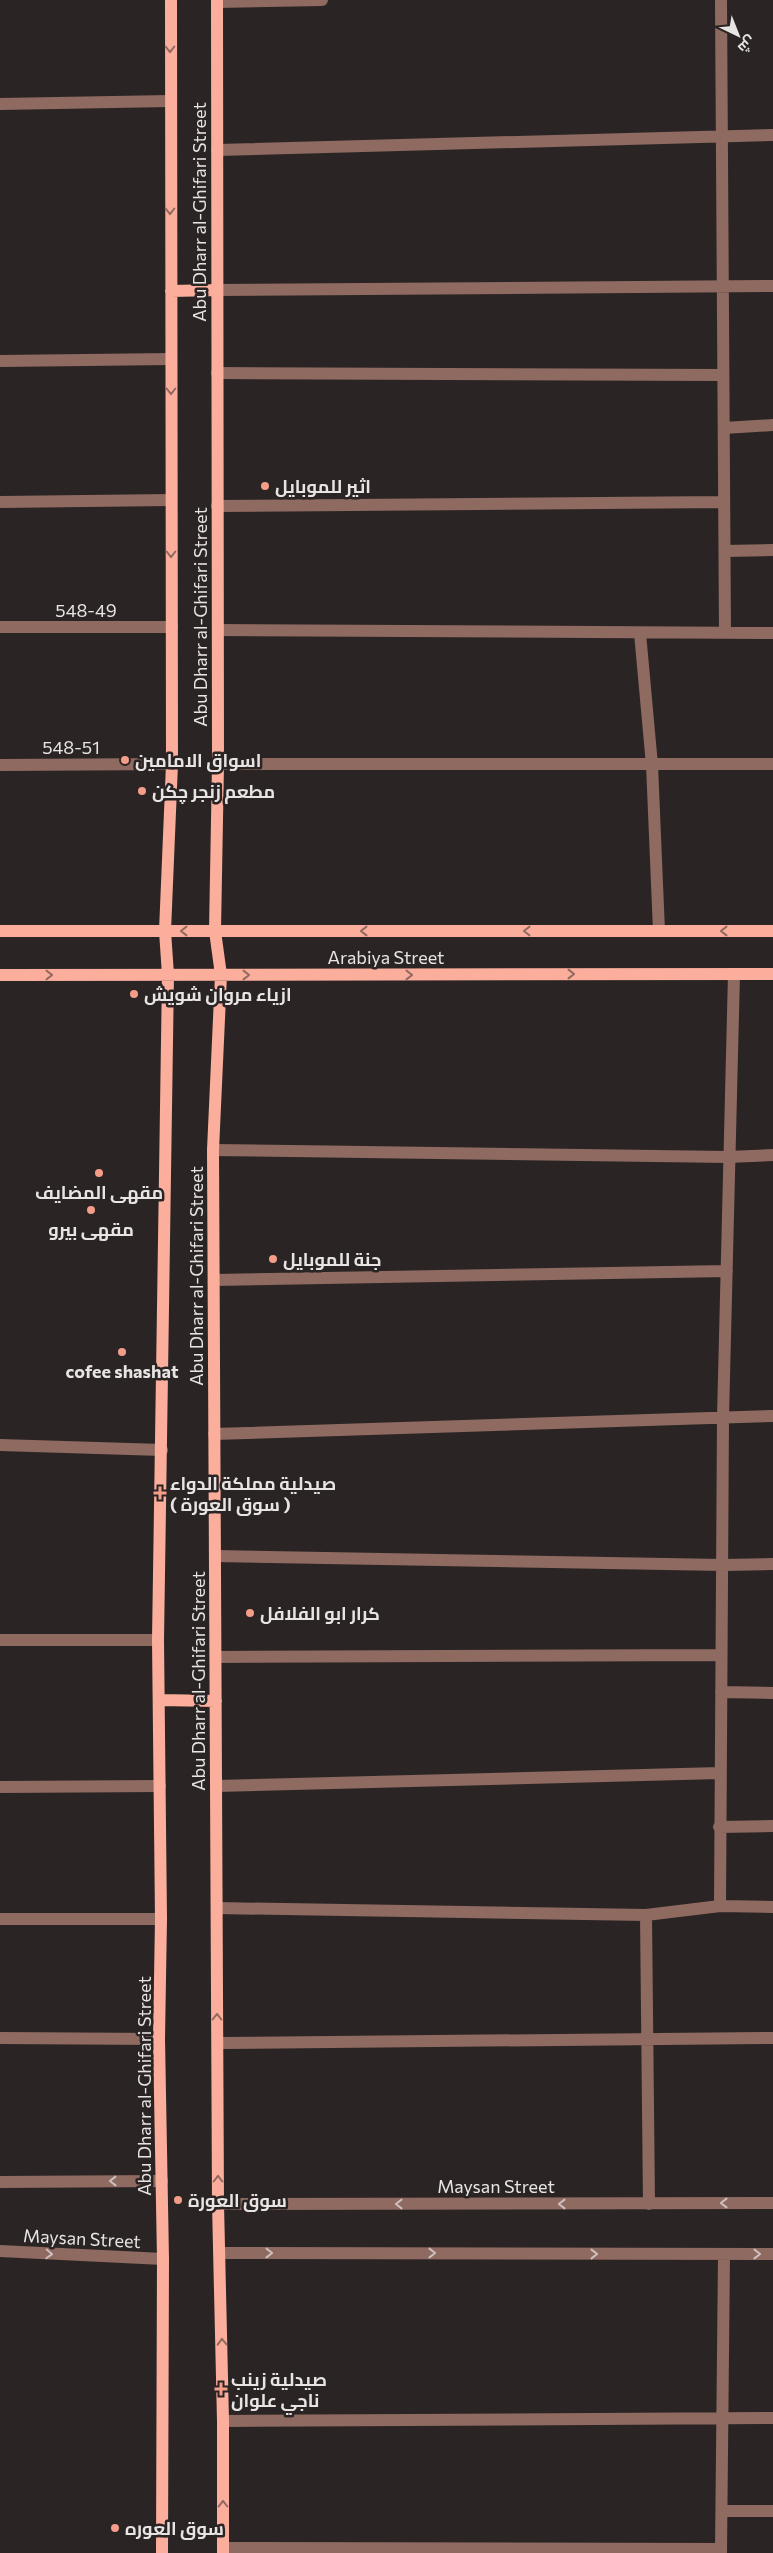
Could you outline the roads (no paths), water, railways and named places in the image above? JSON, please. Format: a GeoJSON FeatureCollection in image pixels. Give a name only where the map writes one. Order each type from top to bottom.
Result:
{"type":"FeatureCollection","features":[{"type":"Feature","properties":{"kind":"main road","name":"Abu Dharr al-Ghifari Street"},"geometry":{"type":"LineString","coordinates":[[162,2553],[163,2259],[159,2039],[161,1919],[158,1640],[162,1450],[163,1159],[168,975],[165,931],[172,764],[171,0]]}},
{"type":"Feature","properties":{"kind":"main road","name":"Abu Dharr al-Ghifari Street"},"geometry":{"type":"LineString","coordinates":[[216,1],[218,764],[215,931],[221,975],[213,1150],[218,2204],[224,2421],[223,2550]]}},
{"type":"Feature","properties":{"kind":"main road"},"geometry":{"type":"LineString","coordinates":[[171,291],[217,290]]}},
{"type":"Feature","properties":{"kind":"main road","name":"Arabiya Street"},"geometry":{"type":"LineString","coordinates":[[0,931],[773,931]]}},
{"type":"Feature","properties":{"kind":"main road","name":"Arabiya Street"},"geometry":{"type":"LineString","coordinates":[[0,975],[773,974]]}},
{"type":"Feature","properties":{"kind":"main road"},"geometry":{"type":"LineString","coordinates":[[159,1700],[216,1701]]}},
{"type":"Feature","properties":{"kind":"street"},"geometry":{"type":"LineString","coordinates":[[216,1],[322,0]]}},
{"type":"Feature","properties":{"kind":"street"},"geometry":{"type":"LineString","coordinates":[[721,0],[725,633]]}},
{"type":"Feature","properties":{"kind":"street"},"geometry":{"type":"LineString","coordinates":[[0,104],[170,101]]}},
{"type":"Feature","properties":{"kind":"street"},"geometry":{"type":"LineString","coordinates":[[217,150],[773,135]]}},
{"type":"Feature","properties":{"kind":"street"},"geometry":{"type":"LineString","coordinates":[[217,290],[773,286]]}},
{"type":"Feature","properties":{"kind":"street"},"geometry":{"type":"LineString","coordinates":[[0,361],[171,359]]}},
{"type":"Feature","properties":{"kind":"street"},"geometry":{"type":"LineString","coordinates":[[217,373],[723,375]]}},
{"type":"Feature","properties":{"kind":"street"},"geometry":{"type":"LineString","coordinates":[[724,428],[773,425]]}},
{"type":"Feature","properties":{"kind":"street"},"geometry":{"type":"LineString","coordinates":[[0,502],[171,500]]}},
{"type":"Feature","properties":{"kind":"street"},"geometry":{"type":"LineString","coordinates":[[217,506],[724,502]]}},
{"type":"Feature","properties":{"kind":"street"},"geometry":{"type":"LineString","coordinates":[[725,551],[773,550]]}},
{"type":"Feature","properties":{"kind":"street","name":"548-49"},"geometry":{"type":"LineString","coordinates":[[0,627],[172,627]]}},
{"type":"Feature","properties":{"kind":"street"},"geometry":{"type":"LineString","coordinates":[[218,630],[773,633]]}},
{"type":"Feature","properties":{"kind":"street"},"geometry":{"type":"LineString","coordinates":[[640,632],[652,765],[659,931]]}},
{"type":"Feature","properties":{"kind":"street","name":"548-51"},"geometry":{"type":"LineString","coordinates":[[0,765],[172,764]]}},
{"type":"Feature","properties":{"kind":"street"},"geometry":{"type":"LineString","coordinates":[[218,764],[773,764]]}},
{"type":"Feature","properties":{"kind":"street"},"geometry":{"type":"LineString","coordinates":[[720,1906],[723,1417],[734,974]]}},
{"type":"Feature","properties":{"kind":"street"},"geometry":{"type":"LineString","coordinates":[[213,1150],[728,1157],[773,1155]]}},
{"type":"Feature","properties":{"kind":"street"},"geometry":{"type":"LineString","coordinates":[[214,1280],[727,1270]]}},
{"type":"Feature","properties":{"kind":"street"},"geometry":{"type":"LineString","coordinates":[[214,1434],[773,1416]]}},
{"type":"Feature","properties":{"kind":"street"},"geometry":{"type":"LineString","coordinates":[[0,1445],[162,1450]]}},
{"type":"Feature","properties":{"kind":"street"},"geometry":{"type":"LineString","coordinates":[[215,1556],[723,1565],[773,1564]]}},
{"type":"Feature","properties":{"kind":"street"},"geometry":{"type":"LineString","coordinates":[[0,1640],[158,1640]]}},
{"type":"Feature","properties":{"kind":"street"},"geometry":{"type":"LineString","coordinates":[[216,1657],[722,1655]]}},
{"type":"Feature","properties":{"kind":"street"},"geometry":{"type":"LineString","coordinates":[[721,1692],[773,1693]]}},
{"type":"Feature","properties":{"kind":"street"},"geometry":{"type":"LineString","coordinates":[[216,1786],[720,1773]]}},
{"type":"Feature","properties":{"kind":"street"},"geometry":{"type":"LineString","coordinates":[[0,1787],[160,1786]]}},
{"type":"Feature","properties":{"kind":"street"},"geometry":{"type":"LineString","coordinates":[[719,1827],[773,1826]]}},
{"type":"Feature","properties":{"kind":"street"},"geometry":{"type":"LineString","coordinates":[[217,1908],[646,1915],[720,1906],[773,1907]]}},
{"type":"Feature","properties":{"kind":"street"},"geometry":{"type":"LineString","coordinates":[[646,1915],[649,2204]]}},
{"type":"Feature","properties":{"kind":"street"},"geometry":{"type":"LineString","coordinates":[[0,1919],[161,1919]]}},
{"type":"Feature","properties":{"kind":"street"},"geometry":{"type":"LineString","coordinates":[[0,2038],[159,2039]]}},
{"type":"Feature","properties":{"kind":"street"},"geometry":{"type":"LineString","coordinates":[[218,2043],[773,2038]]}},
{"type":"Feature","properties":{"kind":"street"},"geometry":{"type":"LineString","coordinates":[[0,2182],[162,2181]]}},
{"type":"Feature","properties":{"kind":"street","name":"Maysan Street"},"geometry":{"type":"LineString","coordinates":[[218,2204],[773,2203]]}},
{"type":"Feature","properties":{"kind":"street","name":"Maysan Street"},"geometry":{"type":"LineString","coordinates":[[0,2252],[163,2259]]}},
{"type":"Feature","properties":{"kind":"street"},"geometry":{"type":"LineString","coordinates":[[220,2253],[773,2254]]}},
{"type":"Feature","properties":{"kind":"street"},"geometry":{"type":"LineString","coordinates":[[223,2550],[721,2551],[724,2254]]}},
{"type":"Feature","properties":{"kind":"street"},"geometry":{"type":"LineString","coordinates":[[224,2421],[773,2418]]}},
{"type":"Feature","properties":{"kind":"street"},"geometry":{"type":"LineString","coordinates":[[722,2511],[773,2511]]}},
{"type":"Feature","properties":{"kind":"place","name":"اثير للموبايل"},"geometry":{"type":"Point","coordinates":[265,486]}},
{"type":"Feature","properties":{"kind":"place","name":"اسواق الامامين"},"geometry":{"type":"Point","coordinates":[125,760]}},
{"type":"Feature","properties":{"kind":"place","name":"مطعم زنجر چكن"},"geometry":{"type":"Point","coordinates":[142,791]}},
{"type":"Feature","properties":{"kind":"place","name":"ازياء مروان شويش"},"geometry":{"type":"Point","coordinates":[134,994]}},
{"type":"Feature","properties":{"kind":"place","name":"مقهى المضايف"},"geometry":{"type":"Point","coordinates":[99,1173]}},
{"type":"Feature","properties":{"kind":"place","name":"مقهى بيرو"},"geometry":{"type":"Point","coordinates":[91,1210]}},
{"type":"Feature","properties":{"kind":"place","name":"جنة للموبايل"},"geometry":{"type":"Point","coordinates":[273,1259]}},
{"type":"Feature","properties":{"kind":"place","name":"cofee shashat"},"geometry":{"type":"Point","coordinates":[122,1352]}},
{"type":"Feature","properties":{"kind":"place","name":"صيدلية مملكة الدواء ( سوق العورة )"},"geometry":{"type":"Point","coordinates":[160,1493]}},
{"type":"Feature","properties":{"kind":"place","name":"كرار ابو الفلافل"},"geometry":{"type":"Point","coordinates":[250,1613]}},
{"type":"Feature","properties":{"kind":"place","name":"سوق العورة"},"geometry":{"type":"Point","coordinates":[178,2200]}},
{"type":"Feature","properties":{"kind":"place","name":"صيدلية زينب ناجي علوان"},"geometry":{"type":"Point","coordinates":[221,2389]}},
{"type":"Feature","properties":{"kind":"place","name":"سوق العوره"},"geometry":{"type":"Point","coordinates":[115,2528]}}]}
